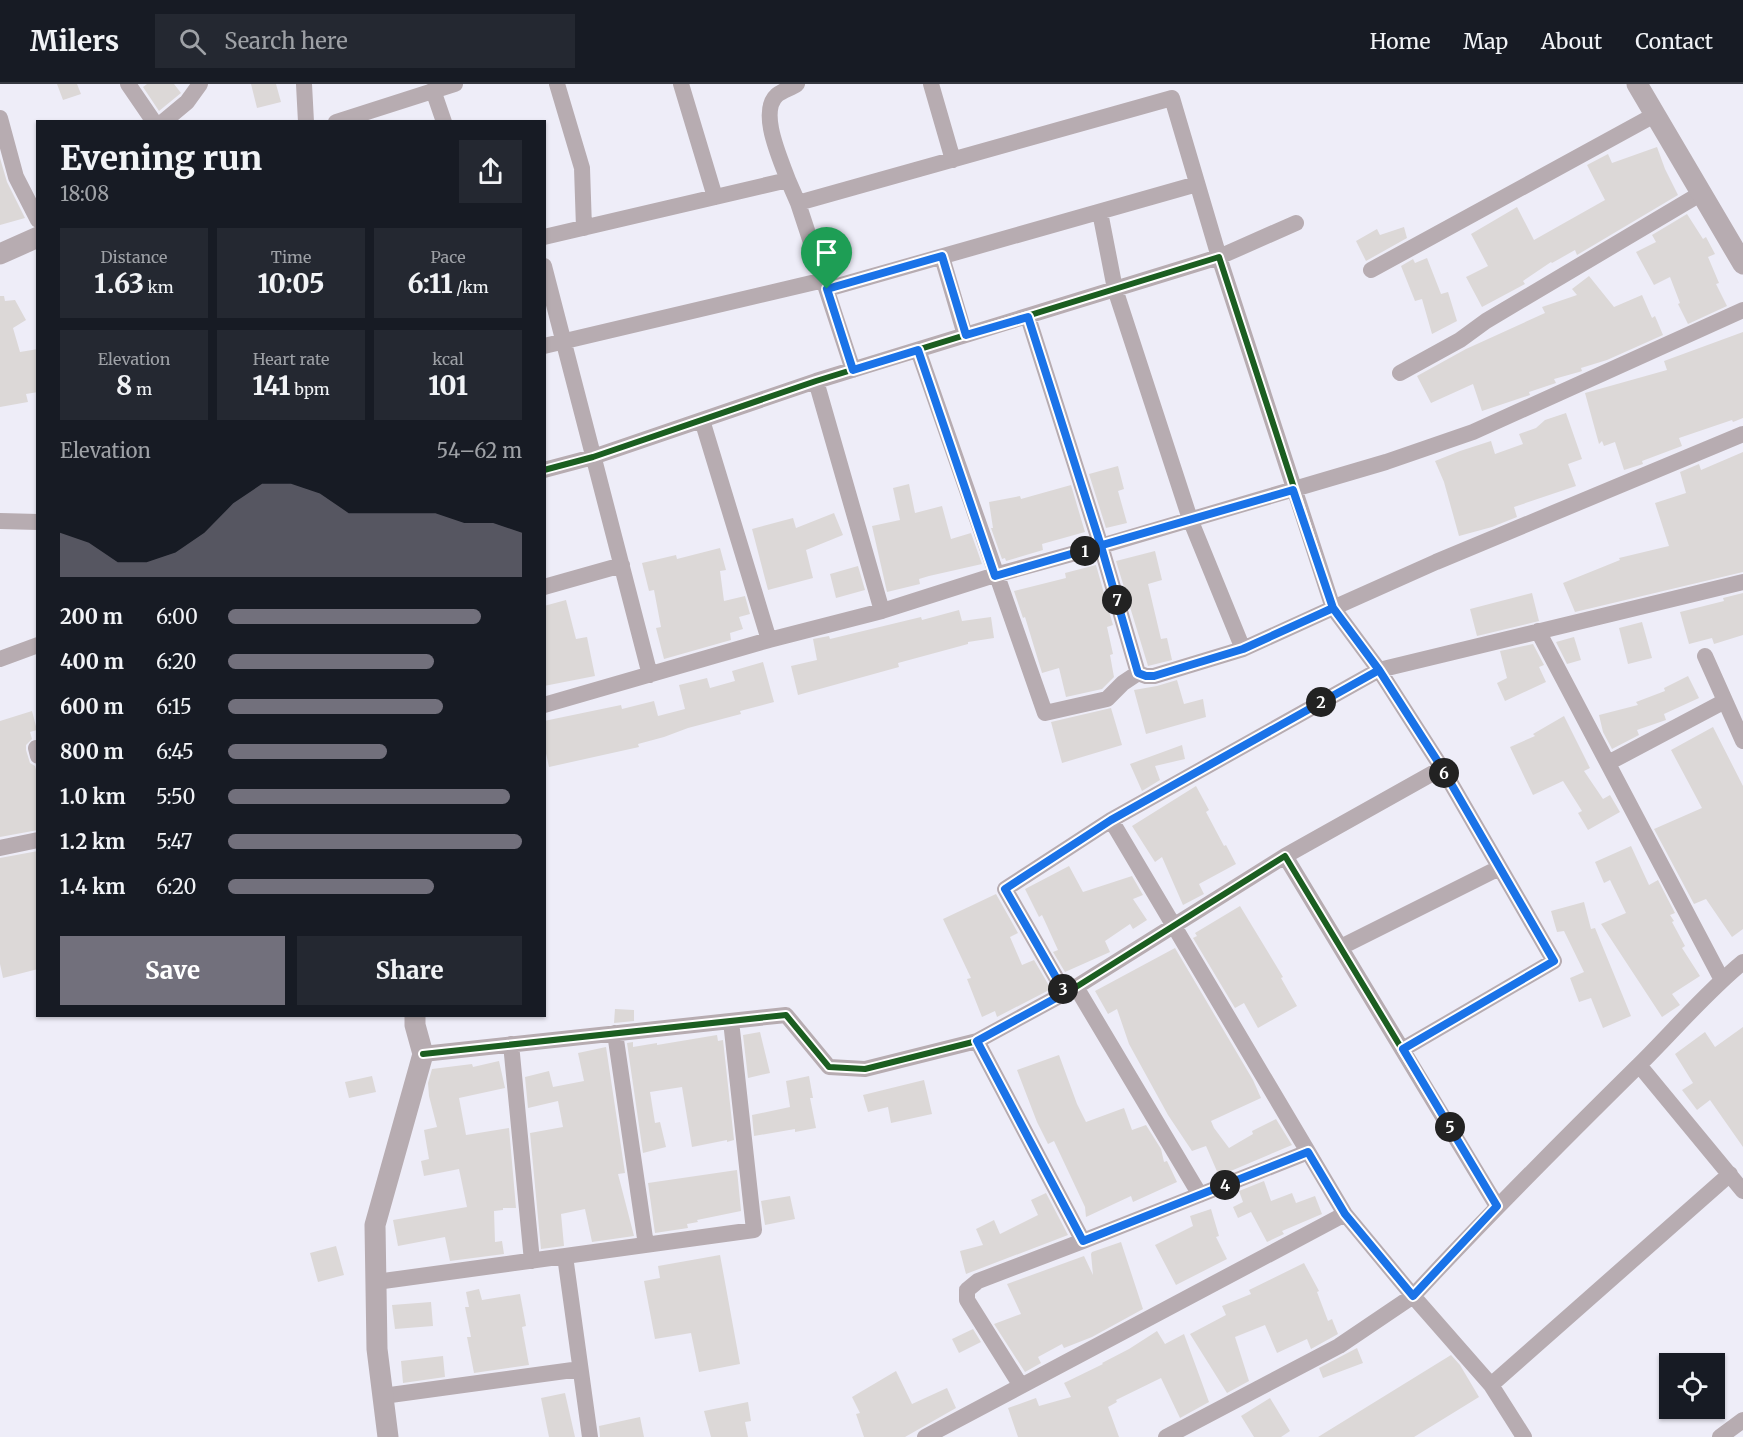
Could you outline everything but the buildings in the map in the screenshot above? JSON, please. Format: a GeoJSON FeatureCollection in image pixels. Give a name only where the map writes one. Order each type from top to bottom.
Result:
{"type":"FeatureCollection","features":[{"type":"Feature","properties":{"kind":"street"},"geometry":{"type":"LineString","coordinates":[[128,84],[153,120]]}},
{"type":"Feature","properties":{"kind":"street"},"geometry":{"type":"LineString","coordinates":[[165,120],[187,102],[200,84]]}},
{"type":"Feature","properties":{"kind":"street"},"geometry":{"type":"LineString","coordinates":[[304,84],[306,120]]}},
{"type":"Feature","properties":{"kind":"street"},"geometry":{"type":"LineString","coordinates":[[342,120],[455,84]]}},
{"type":"Feature","properties":{"kind":"street"},"geometry":{"type":"LineString","coordinates":[[557,84],[582,168],[584,228]]}},
{"type":"Feature","properties":{"kind":"street"},"geometry":{"type":"LineString","coordinates":[[681,84],[715,197]]}},
{"type":"Feature","properties":{"kind":"street"},"geometry":{"type":"LineString","coordinates":[[797,84],[776,96],[770,106],[769,122],[853,370]]}},
{"type":"Feature","properties":{"kind":"street"},"geometry":{"type":"LineString","coordinates":[[931,84],[953,160]]}},
{"type":"Feature","properties":{"kind":"street"},"geometry":{"type":"LineString","coordinates":[[1628,84],[1743,278]]}},
{"type":"Feature","properties":{"kind":"street"},"geometry":{"type":"LineString","coordinates":[[1637,84],[1743,264]]}},
{"type":"Feature","properties":{"kind":"street"},"geometry":{"type":"LineString","coordinates":[[433,90],[443,120]]}},
{"type":"Feature","properties":{"kind":"street"},"geometry":{"type":"LineString","coordinates":[[798,203],[1172,99],[1219,257],[1333,608],[1379,670],[1442,768],[1554,961],[1403,1049]]}},
{"type":"Feature","properties":{"kind":"street"},"geometry":{"type":"LineString","coordinates":[[0,118],[16,177],[36,216]]}},
{"type":"Feature","properties":{"kind":"street"},"geometry":{"type":"LineString","coordinates":[[1371,270],[1649,118]]}},
{"type":"Feature","properties":{"kind":"street"},"geometry":{"type":"LineString","coordinates":[[546,237],[788,180]]}},
{"type":"Feature","properties":{"kind":"street"},"geometry":{"type":"LineString","coordinates":[[546,346],[825,285],[942,256],[1197,184]]}},
{"type":"Feature","properties":{"kind":"street"},"geometry":{"type":"LineString","coordinates":[[1400,373],[1460,340],[1486,321],[1695,197]]}},
{"type":"Feature","properties":{"kind":"street"},"geometry":{"type":"LineString","coordinates":[[1100,212],[1115,289],[1190,519],[1243,649]]}},
{"type":"Feature","properties":{"kind":"street"},"geometry":{"type":"LineString","coordinates":[[546,469],[593,457],[816,381],[1219,257],[1296,223]]}},
{"type":"Feature","properties":{"kind":"street"},"geometry":{"type":"LineString","coordinates":[[0,254],[36,238]]}},
{"type":"Feature","properties":{"kind":"street"},"geometry":{"type":"LineString","coordinates":[[942,256],[966,335]]}},
{"type":"Feature","properties":{"kind":"street"},"geometry":{"type":"LineString","coordinates":[[546,274],[650,675]]}},
{"type":"Feature","properties":{"kind":"street"},"geometry":{"type":"LineString","coordinates":[[546,704],[769,640],[882,611],[1293,490],[1473,432],[1743,310]]}},
{"type":"Feature","properties":{"kind":"street"},"geometry":{"type":"LineString","coordinates":[[1028,317],[1101,546],[1138,673]]}},
{"type":"Feature","properties":{"kind":"street"},"geometry":{"type":"LineString","coordinates":[[918,350],[995,576],[1045,713],[1107,699],[1123,683],[1138,673]]}},
{"type":"Feature","properties":{"kind":"street"},"geometry":{"type":"LineString","coordinates":[[816,381],[882,611]]}},
{"type":"Feature","properties":{"kind":"street"},"geometry":{"type":"LineString","coordinates":[[702,420],[769,640]]}},
{"type":"Feature","properties":{"kind":"street"},"geometry":{"type":"LineString","coordinates":[[1138,673],[1154,676],[1243,649],[1446,558],[1743,434]]}},
{"type":"Feature","properties":{"kind":"street"},"geometry":{"type":"LineString","coordinates":[[0,521],[36,522]]}},
{"type":"Feature","properties":{"kind":"street"},"geometry":{"type":"LineString","coordinates":[[546,586],[622,565]]}},
{"type":"Feature","properties":{"kind":"street"},"geometry":{"type":"LineString","coordinates":[[1200,1195],[1005,889],[1111,820],[1379,670],[1743,582]]}},
{"type":"Feature","properties":{"kind":"street"},"geometry":{"type":"LineString","coordinates":[[1538,631],[1722,980]]}},
{"type":"Feature","properties":{"kind":"street"},"geometry":{"type":"LineString","coordinates":[[0,659],[36,646]]}},
{"type":"Feature","properties":{"kind":"street"},"geometry":{"type":"LineString","coordinates":[[1705,656],[1743,741]]}},
{"type":"Feature","properties":{"kind":"street"},"geometry":{"type":"LineString","coordinates":[[1608,763],[1725,701]]}},
{"type":"Feature","properties":{"kind":"street"},"geometry":{"type":"LineString","coordinates":[[423,1054],[786,1015],[829,1067],[866,1069],[977,1041],[1070,990],[1285,856],[1442,768]]}},
{"type":"Feature","properties":{"kind":"street"},"geometry":{"type":"LineString","coordinates":[[1111,820],[1345,1214],[1491,1385],[1524,1437]]}},
{"type":"Feature","properties":{"kind":"street"},"geometry":{"type":"LineString","coordinates":[[0,848],[36,840]]}},
{"type":"Feature","properties":{"kind":"street"},"geometry":{"type":"LineString","coordinates":[[1285,856],[1497,1206]]}},
{"type":"Feature","properties":{"kind":"street"},"geometry":{"type":"LineString","coordinates":[[1341,948],[1499,868]]}},
{"type":"Feature","properties":{"kind":"street"},"geometry":{"type":"LineString","coordinates":[[1166,1437],[1339,1346],[1413,1296],[1497,1206],[1722,980],[1743,962]]}},
{"type":"Feature","properties":{"kind":"street"},"geometry":{"type":"LineString","coordinates":[[388,1437],[377,1349],[375,1225],[423,1054],[415,1017]]}},
{"type":"Feature","properties":{"kind":"street"},"geometry":{"type":"LineString","coordinates":[[376,1282],[754,1230],[731,1021]]}},
{"type":"Feature","properties":{"kind":"street"},"geometry":{"type":"LineString","coordinates":[[615,1033],[646,1245]]}},
{"type":"Feature","properties":{"kind":"street"},"geometry":{"type":"LineString","coordinates":[[977,1041],[1083,1241]]}},
{"type":"Feature","properties":{"kind":"street"},"geometry":{"type":"LineString","coordinates":[[511,1044],[532,1261]]}},
{"type":"Feature","properties":{"kind":"street"},"geometry":{"type":"LineString","coordinates":[[1639,1065],[1743,1191]]}},
{"type":"Feature","properties":{"kind":"street"},"geometry":{"type":"LineString","coordinates":[[1021,1386],[967,1300],[967,1290],[978,1281],[1308,1152]]}},
{"type":"Feature","properties":{"kind":"street"},"geometry":{"type":"LineString","coordinates":[[1491,1385],[1730,1174]]}},
{"type":"Feature","properties":{"kind":"street"},"geometry":{"type":"LineString","coordinates":[[925,1437],[943,1433],[1021,1386],[1345,1214]]}},
{"type":"Feature","properties":{"kind":"street"},"geometry":{"type":"LineString","coordinates":[[565,1256],[590,1437]]}},
{"type":"Feature","properties":{"kind":"street"},"geometry":{"type":"LineString","coordinates":[[383,1396],[580,1369]]}},
{"type":"Feature","properties":{"kind":"street"},"geometry":{"type":"LineString","coordinates":[[1720,1437],[1743,1420]]}},
{"type":"Feature","properties":{"kind":"cycle path"},"geometry":{"type":"LineString","coordinates":[[546,469],[593,457],[816,381],[1219,257],[1333,608],[1243,649],[1154,676],[1138,673],[1101,546],[1028,317]]}},
{"type":"Feature","properties":{"kind":"cycle path"},"geometry":{"type":"LineString","coordinates":[[423,1054],[786,1015],[829,1067],[865,1069],[977,1041],[1076,987],[1285,856],[1497,1206]]}},
{"type":"Feature","properties":{"kind":"route"},"geometry":{"type":"LineString","coordinates":[[827,289],[853,370],[918,350],[995,576],[1101,546],[1190,519],[1293,490],[1333,608],[1379,670],[1111,820],[1005,889],[1065,993],[977,1041],[1083,1241],[1308,1152],[1345,1214],[1413,1296],[1497,1206],[1403,1049],[1554,961],[1442,768],[1379,670],[1333,608],[1243,649],[1154,676],[1138,673],[1101,546],[1028,317],[966,335],[942,256],[827,289]]}}]}
